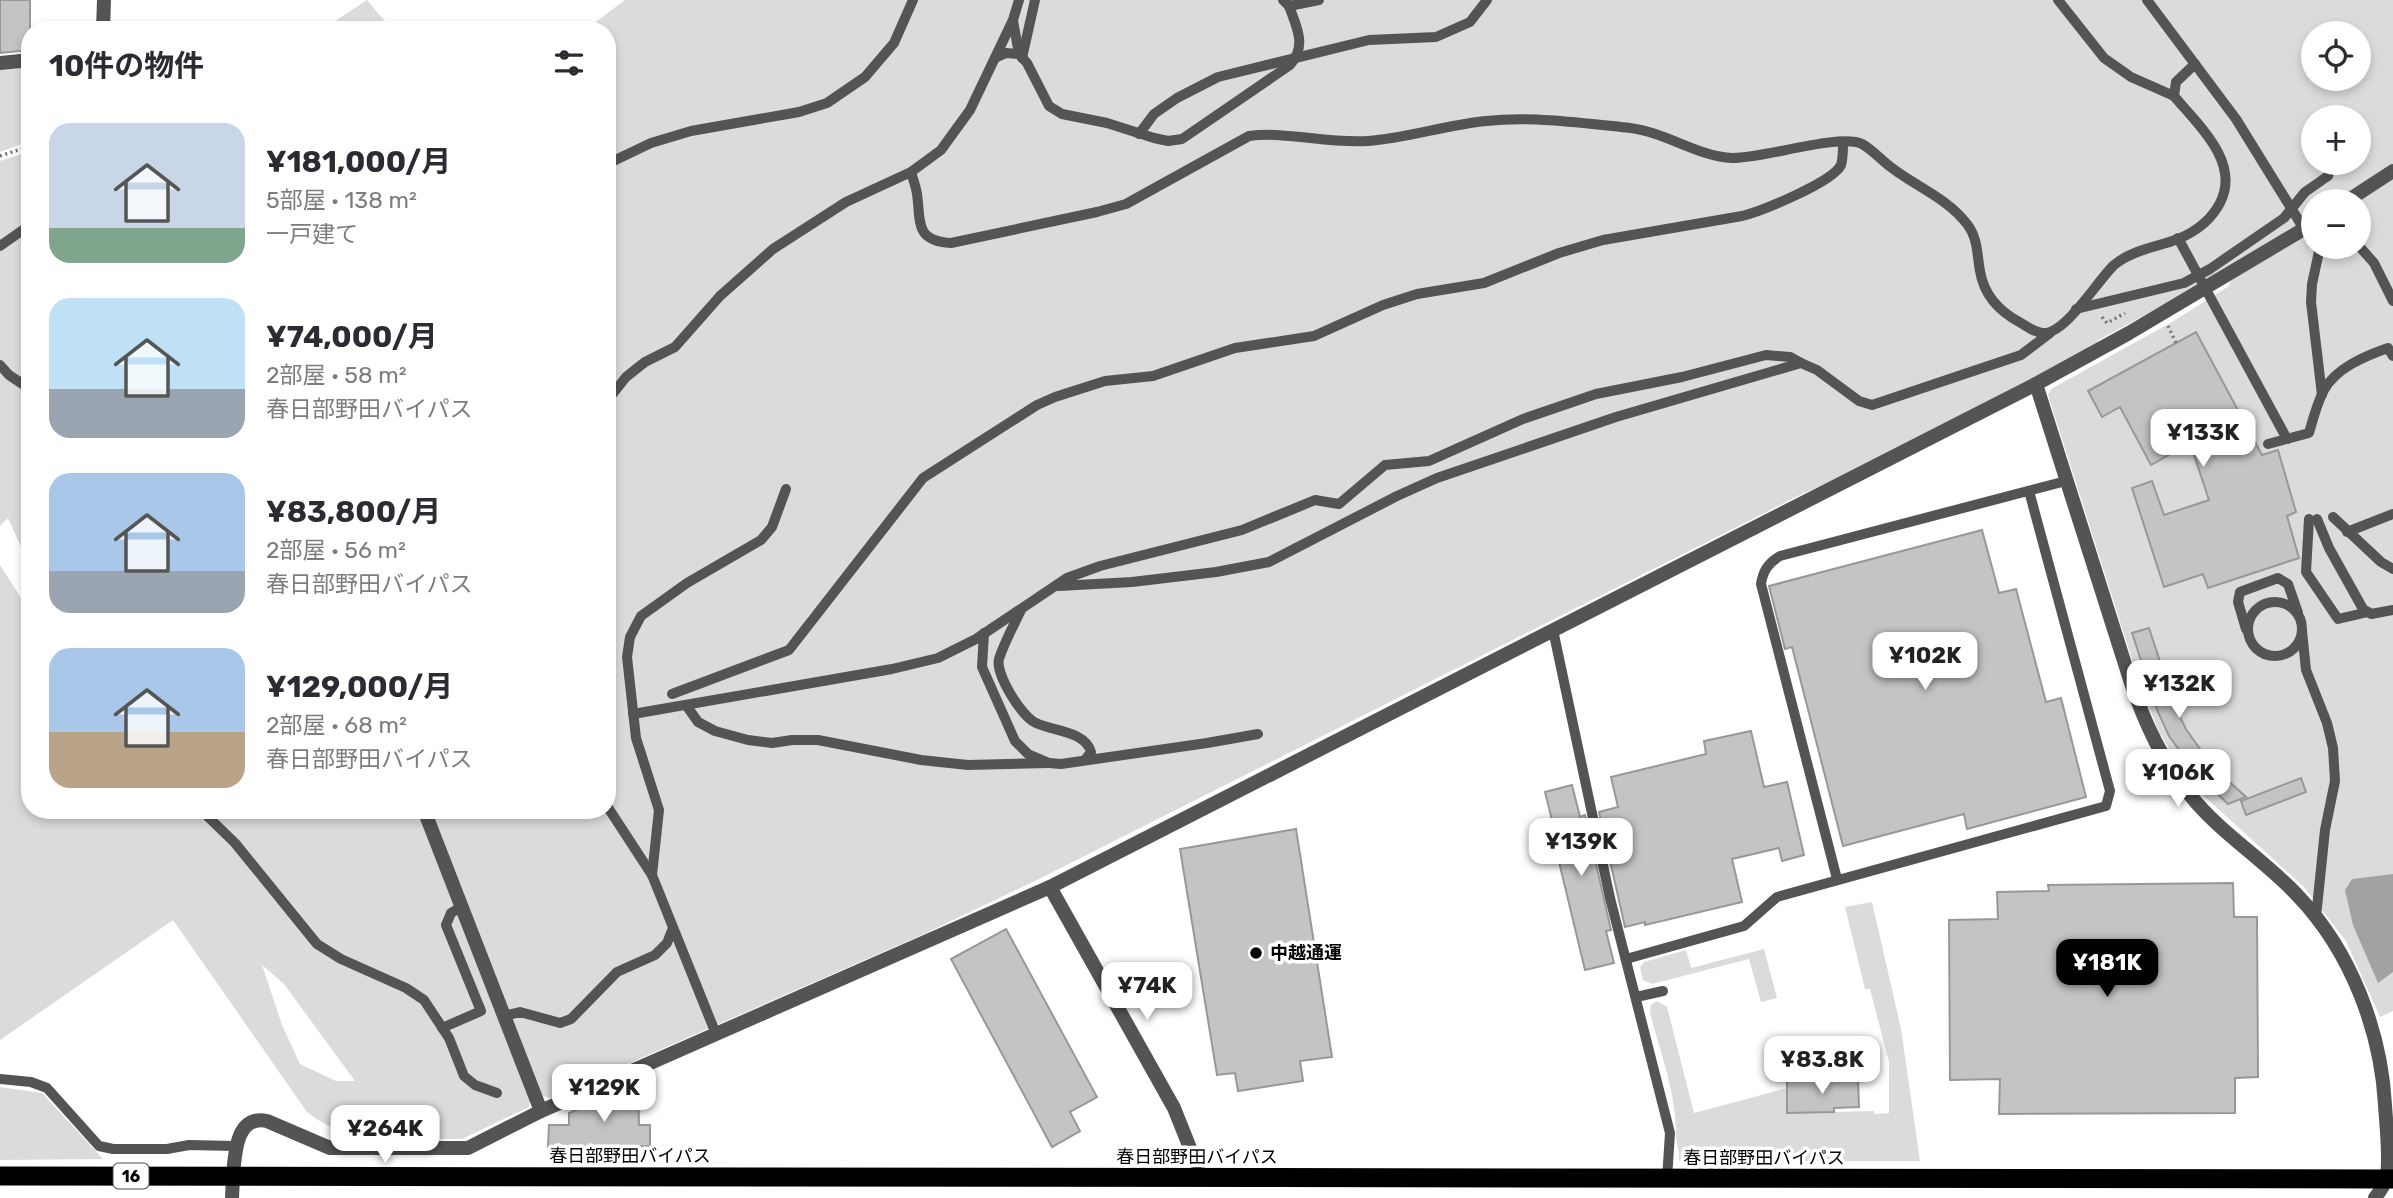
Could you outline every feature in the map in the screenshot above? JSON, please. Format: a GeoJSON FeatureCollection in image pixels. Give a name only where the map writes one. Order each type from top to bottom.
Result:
{"type":"FeatureCollection","features":[{"type":"Feature","properties":{"kind":"highway","name":"春日部野田バイパス"},"geometry":{"type":"LineString","coordinates":[[0,1176],[2390,1179]]}},
{"type":"Feature","properties":{"kind":"street"},"geometry":{"type":"LineString","coordinates":[[103,21],[104,0]]}},
{"type":"Feature","properties":{"kind":"street"},"geometry":{"type":"LineString","coordinates":[[0,63],[21,61]]}},
{"type":"Feature","properties":{"kind":"street"},"geometry":{"type":"LineString","coordinates":[[2365,189],[2393,171]]}},
{"type":"Feature","properties":{"kind":"street"},"geometry":{"type":"LineString","coordinates":[[232,1198],[235,1146],[248,1123],[258,1119],[330,1148],[468,1148],[541,1111],[1050,887],[2036,384],[2301,236]]}},
{"type":"Feature","properties":{"kind":"street"},"geometry":{"type":"LineString","coordinates":[[2036,384],[2130,683],[2158,748],[2192,798],[2299,897],[2316,917],[2337,948],[2356,984],[2376,1044],[2384,1086],[2390,1179],[2375,1198]]}},
{"type":"Feature","properties":{"kind":"street"},"geometry":{"type":"LineString","coordinates":[[427,819],[541,1111]]}},
{"type":"Feature","properties":{"kind":"street"},"geometry":{"type":"LineString","coordinates":[[1050,887],[1174,1108],[1202,1178]]}},
{"type":"Feature","properties":{"kind":"lane"},"geometry":{"type":"LineString","coordinates":[[616,160],[651,144],[691,131],[799,112],[827,103],[865,77],[894,43],[913,0]]}},
{"type":"Feature","properties":{"kind":"lane"},"geometry":{"type":"LineString","coordinates":[[616,390],[626,377],[645,362],[676,347],[720,296],[773,249],[846,202],[911,172],[941,150],[970,110],[1013,20],[1018,0]]}},
{"type":"Feature","properties":{"kind":"lane"},"geometry":{"type":"LineString","coordinates":[[1021,56],[1035,0]]}},
{"type":"Feature","properties":{"kind":"lane"},"geometry":{"type":"LineString","coordinates":[[1013,20],[1021,56],[1049,106],[1062,114],[1107,123],[1168,141],[1182,139],[1290,65],[1298,56],[1300,39],[1286,3],[1319,0]]}},
{"type":"Feature","properties":{"kind":"lane"},"geometry":{"type":"LineString","coordinates":[[1139,134],[1154,114],[1177,98],[1218,78],[1368,40],[1436,37],[1469,22],[1487,0]]}},
{"type":"Feature","properties":{"kind":"lane"},"geometry":{"type":"LineString","coordinates":[[633,714],[892,669],[938,658],[984,633],[1067,579],[1100,566],[1242,530],[1315,500],[1339,504],[1385,465],[1429,461],[1523,419],[1596,394],[1682,377],[1766,355],[1790,357],[1817,370],[1859,401],[1872,405],[2021,355],[2064,324],[2116,264],[2148,247],[2178,239],[2213,215],[2227,183],[2224,165],[2213,143],[2174,96],[2131,77],[2104,58],[2058,0]]}},
{"type":"Feature","properties":{"kind":"lane"},"geometry":{"type":"LineString","coordinates":[[2147,0],[2236,119],[2301,220]]}},
{"type":"Feature","properties":{"kind":"lane"},"geometry":{"type":"LineString","coordinates":[[995,58],[1006,53],[1021,56]]}},
{"type":"Feature","properties":{"kind":"lane"},"geometry":{"type":"LineString","coordinates":[[2174,96],[2176,82],[2195,64]]}},
{"type":"Feature","properties":{"kind":"lane"},"geometry":{"type":"LineString","coordinates":[[911,172],[922,230],[928,238],[940,243],[951,243],[1126,204],[1249,136],[1265,134],[1335,142],[1359,141],[1483,121],[1518,119],[1648,130],[1729,158],[1746,158],[1829,143],[1861,143],[1893,169],[1952,207],[1969,227],[1976,243],[1980,275],[1988,296],[2008,317],[2039,333],[2050,333]]}},
{"type":"Feature","properties":{"kind":"lane"},"geometry":{"type":"LineString","coordinates":[[671,694],[789,650],[923,478],[1037,405],[1105,381],[1153,376],[1235,348],[1314,336],[1383,305],[1417,294],[1484,283],[1559,253],[1603,240],[1764,210],[1833,175],[1841,164],[1843,143]]}},
{"type":"Feature","properties":{"kind":"lane"},"geometry":{"type":"LineString","coordinates":[[2076,309],[2184,283],[2210,269],[2292,210],[2305,192],[2328,175]]}},
{"type":"Feature","properties":{"kind":"lane"},"geometry":{"type":"LineString","coordinates":[[0,246],[21,232]]}},
{"type":"Feature","properties":{"kind":"lane"},"geometry":{"type":"LineString","coordinates":[[2178,239],[2287,439]]}},
{"type":"Feature","properties":{"kind":"lane"},"geometry":{"type":"LineString","coordinates":[[2318,259],[2311,302],[2322,396]]}},
{"type":"Feature","properties":{"kind":"lane"},"geometry":{"type":"LineString","coordinates":[[2370,259],[2393,301]]}},
{"type":"Feature","properties":{"kind":"lane"},"geometry":{"type":"LineString","coordinates":[[2268,444],[2309,433],[2322,396],[2338,372],[2373,354],[2391,350]]}},
{"type":"Feature","properties":{"kind":"lane"},"geometry":{"type":"LineString","coordinates":[[1055,586],[1132,582],[1216,572],[1269,562],[1437,478],[1616,417],[1801,363]]}},
{"type":"Feature","properties":{"kind":"lane"},"geometry":{"type":"LineString","coordinates":[[0,365],[21,383]]}},
{"type":"Feature","properties":{"kind":"lane"},"geometry":{"type":"LineString","coordinates":[[1837,879],[1761,584],[1762,575],[1770,562],[1780,556],[2066,481]]}},
{"type":"Feature","properties":{"kind":"lane"},"geometry":{"type":"LineString","coordinates":[[652,875],[659,810],[636,738],[627,657],[630,637],[641,616],[687,583],[761,540],[772,527],[786,489]]}},
{"type":"Feature","properties":{"kind":"lane"},"geometry":{"type":"LineString","coordinates":[[1626,959],[1744,926],[1777,897],[2101,809],[2109,800],[2110,791],[2029,491]]}},
{"type":"Feature","properties":{"kind":"lane"},"geometry":{"type":"LineString","coordinates":[[2347,532],[2393,514]]}},
{"type":"Feature","properties":{"kind":"lane"},"geometry":{"type":"LineString","coordinates":[[2333,517],[2381,562],[2393,569]]}},
{"type":"Feature","properties":{"kind":"lane"},"geometry":{"type":"LineString","coordinates":[[2368,612],[2338,619],[2306,572],[2313,519],[2363,609],[2368,612],[2371,614],[2393,610]]}},
{"type":"Feature","properties":{"kind":"lane"},"geometry":{"type":"LineString","coordinates":[[2306,670],[2294,660],[2271,656],[2255,648],[2238,602],[2240,593],[2278,578],[2288,584],[2301,626],[2306,670],[2327,723],[2333,748],[2334,781],[2325,830],[2316,917]]}},
{"type":"Feature","properties":{"kind":"lane"},"geometry":{"type":"LineString","coordinates":[[2248,633],[2251,615],[2265,604],[2282,603],[2291,607],[2301,626],[2295,647],[2288,653],[2271,656]]}},
{"type":"Feature","properties":{"kind":"lane"},"geometry":{"type":"LineString","coordinates":[[1022,608],[998,662],[1004,685],[1033,722],[1072,734],[1089,747],[1091,752],[1085,760]]}},
{"type":"Feature","properties":{"kind":"lane"},"geometry":{"type":"LineString","coordinates":[[1553,630],[1610,898],[1670,1133],[1667,1179]]}},
{"type":"Feature","properties":{"kind":"lane"},"geometry":{"type":"LineString","coordinates":[[984,633],[982,667],[1015,741],[1028,754],[1049,763]]}},
{"type":"Feature","properties":{"kind":"lane"},"geometry":{"type":"LineString","coordinates":[[713,679],[718,699]]}},
{"type":"Feature","properties":{"kind":"lane"},"geometry":{"type":"LineString","coordinates":[[686,705],[698,722],[715,731],[748,740],[772,743],[818,740],[921,760],[968,765],[1085,760],[1258,734]]}},
{"type":"Feature","properties":{"kind":"lane"},"geometry":{"type":"LineString","coordinates":[[210,819],[235,843],[317,944],[341,959],[406,988],[424,1000],[449,1038],[464,1076],[475,1085],[497,1093]]}},
{"type":"Feature","properties":{"kind":"lane"},"geometry":{"type":"LineString","coordinates":[[615,819],[652,875],[716,1034]]}},
{"type":"Feature","properties":{"kind":"lane"},"geometry":{"type":"LineString","coordinates":[[442,1028],[481,1011],[446,925],[451,913],[461,907]]}},
{"type":"Feature","properties":{"kind":"lane"},"geometry":{"type":"LineString","coordinates":[[504,1016],[520,1012],[560,1023],[571,1019],[617,972],[655,955],[667,943],[673,928]]}},
{"type":"Feature","properties":{"kind":"lane"},"geometry":{"type":"LineString","coordinates":[[1636,997],[1663,991]]}},
{"type":"Feature","properties":{"kind":"lane"},"geometry":{"type":"LineString","coordinates":[[0,1079],[31,1082],[47,1088],[99,1146],[113,1149],[167,1149],[189,1145],[235,1146]]}},
{"type":"Feature","properties":{"kind":"path"},"geometry":{"type":"LineString","coordinates":[[0,156],[21,149]]}},
{"type":"Feature","properties":{"kind":"path"},"geometry":{"type":"LineString","coordinates":[[2171,332],[2176,343]]}},
{"type":"Feature","properties":{"kind":"shaded area"},"geometry":{"type":"Polygon","coordinates":[[[367,0],[384,21],[336,21],[367,0]]]}},
{"type":"Feature","properties":{"kind":"shaded area"},"geometry":{"type":"Polygon","coordinates":[[[625,0],[2393,0],[2393,1011],[2380,1017],[2346,941],[2303,886],[2206,798],[2179,765],[2159,732],[2137,675],[2048,395],[2051,389],[2172,322],[2229,286],[2235,266],[2097,341],[2097,359],[1985,416],[1802,494],[1037,880],[924,934],[550,1098],[543,1096],[530,1102],[529,1107],[462,1139],[398,1139],[391,1129],[355,1132],[338,1130],[307,1112],[173,920],[0,1040],[0,565],[21,598],[21,819],[616,819],[616,21],[597,21],[625,0]],[[262,965],[282,1025],[300,1064],[336,1081],[355,1081],[284,984],[262,965]]]}},
{"type":"Feature","properties":{"kind":"shaded area"},"geometry":{"type":"Polygon","coordinates":[[[21,64],[21,144],[0,152],[0,66],[21,64]]]}},
{"type":"Feature","properties":{"kind":"shaded area"},"geometry":{"type":"Polygon","coordinates":[[[21,154],[21,547],[8,518],[0,526],[0,161],[21,154]]]}},
{"type":"Feature","properties":{"kind":"shaded area"},"geometry":{"type":"Polygon","coordinates":[[[2393,874],[2393,972],[2378,983],[2353,925],[2345,890],[2352,879],[2393,874]]]}},
{"type":"Feature","properties":{"kind":"shaded area"},"geometry":{"type":"Polygon","coordinates":[[[1872,902],[1901,1029],[1920,1161],[1679,1161],[1670,1087],[1650,1013],[1651,1005],[1657,1001],[1667,1007],[1694,1113],[1787,1088],[1788,1113],[1889,1113],[1889,1062],[1870,989],[1865,989],[1845,907],[1872,902]]]}},
{"type":"Feature","properties":{"kind":"shaded area"},"geometry":{"type":"Polygon","coordinates":[[[1764,949],[1777,998],[1761,1002],[1749,959],[1652,984],[1643,980],[1640,967],[1644,962],[1686,950],[1691,968],[1764,949]]]}},
{"type":"Feature","properties":{"kind":"shaded area"},"geometry":{"type":"Polygon","coordinates":[[[0,1087],[42,1093],[103,1159],[0,1160],[0,1087]]]}},
{"type":"Feature","properties":{"kind":"building"},"geometry":{"type":"Polygon","coordinates":[[[0,0],[30,0],[30,21],[21,21],[21,51],[0,53],[0,0]]]}},
{"type":"Feature","properties":{"kind":"building"},"geometry":{"type":"Polygon","coordinates":[[[2196,332],[2262,455],[2278,450],[2296,512],[2287,516],[2299,558],[2208,588],[2203,574],[2164,587],[2132,488],[2152,481],[2164,515],[2209,500],[2190,443],[2151,465],[2120,407],[2102,417],[2088,391],[2196,332]]]}},
{"type":"Feature","properties":{"kind":"building"},"geometry":{"type":"Polygon","coordinates":[[[1982,530],[1999,593],[2016,589],[2046,702],[2061,698],[2086,797],[1967,829],[1964,814],[1843,846],[1792,647],[1785,649],[1769,586],[1982,530]]]}},
{"type":"Feature","properties":{"kind":"building"},"geometry":{"type":"Polygon","coordinates":[[[2149,628],[2175,707],[2186,729],[2211,765],[2246,797],[2228,804],[2195,772],[2169,736],[2158,712],[2132,633],[2149,628]]]}},
{"type":"Feature","properties":{"kind":"building"},"geometry":{"type":"Polygon","coordinates":[[[1751,731],[1764,787],[1787,782],[1804,855],[1782,861],[1779,848],[1732,859],[1742,902],[1645,925],[1645,922],[1625,927],[1599,812],[1618,807],[1611,777],[1706,754],[1704,741],[1751,731]]]}},
{"type":"Feature","properties":{"kind":"building"},"geometry":{"type":"Polygon","coordinates":[[[2301,778],[2306,792],[2246,815],[2241,801],[2301,778]]]}},
{"type":"Feature","properties":{"kind":"building"},"geometry":{"type":"Polygon","coordinates":[[[1572,785],[1580,817],[1585,815],[1611,930],[1606,931],[1614,963],[1585,970],[1545,792],[1572,785]]]}},
{"type":"Feature","properties":{"kind":"building","name":"中越通運"},"geometry":{"type":"Polygon","coordinates":[[[1296,829],[1332,1057],[1300,1061],[1303,1081],[1238,1091],[1235,1073],[1217,1075],[1180,849],[1296,829]]]}},
{"type":"Feature","properties":{"kind":"building"},"geometry":{"type":"Polygon","coordinates":[[[2233,883],[2234,917],[2257,917],[2258,1077],[2235,1078],[2235,1113],[1999,1114],[2000,1079],[1950,1080],[1949,920],[1998,919],[1997,892],[2049,891],[2048,885],[2233,883]]]}},
{"type":"Feature","properties":{"kind":"building"},"geometry":{"type":"Polygon","coordinates":[[[1006,929],[1097,1097],[1070,1112],[1080,1131],[1052,1147],[951,959],[1006,929]]]}},
{"type":"Feature","properties":{"kind":"building"},"geometry":{"type":"Polygon","coordinates":[[[1858,1079],[1859,1107],[1834,1108],[1834,1112],[1787,1113],[1787,1081],[1858,1079]]]}},
{"type":"Feature","properties":{"kind":"building"},"geometry":{"type":"Polygon","coordinates":[[[638,1082],[639,1125],[650,1125],[650,1146],[548,1147],[549,1125],[569,1125],[569,1113],[638,1082]]]}},
{"type":"Feature","properties":{"kind":"place","name":"中越通運"},"geometry":{"type":"Point","coordinates":[1256,953]}}]}
